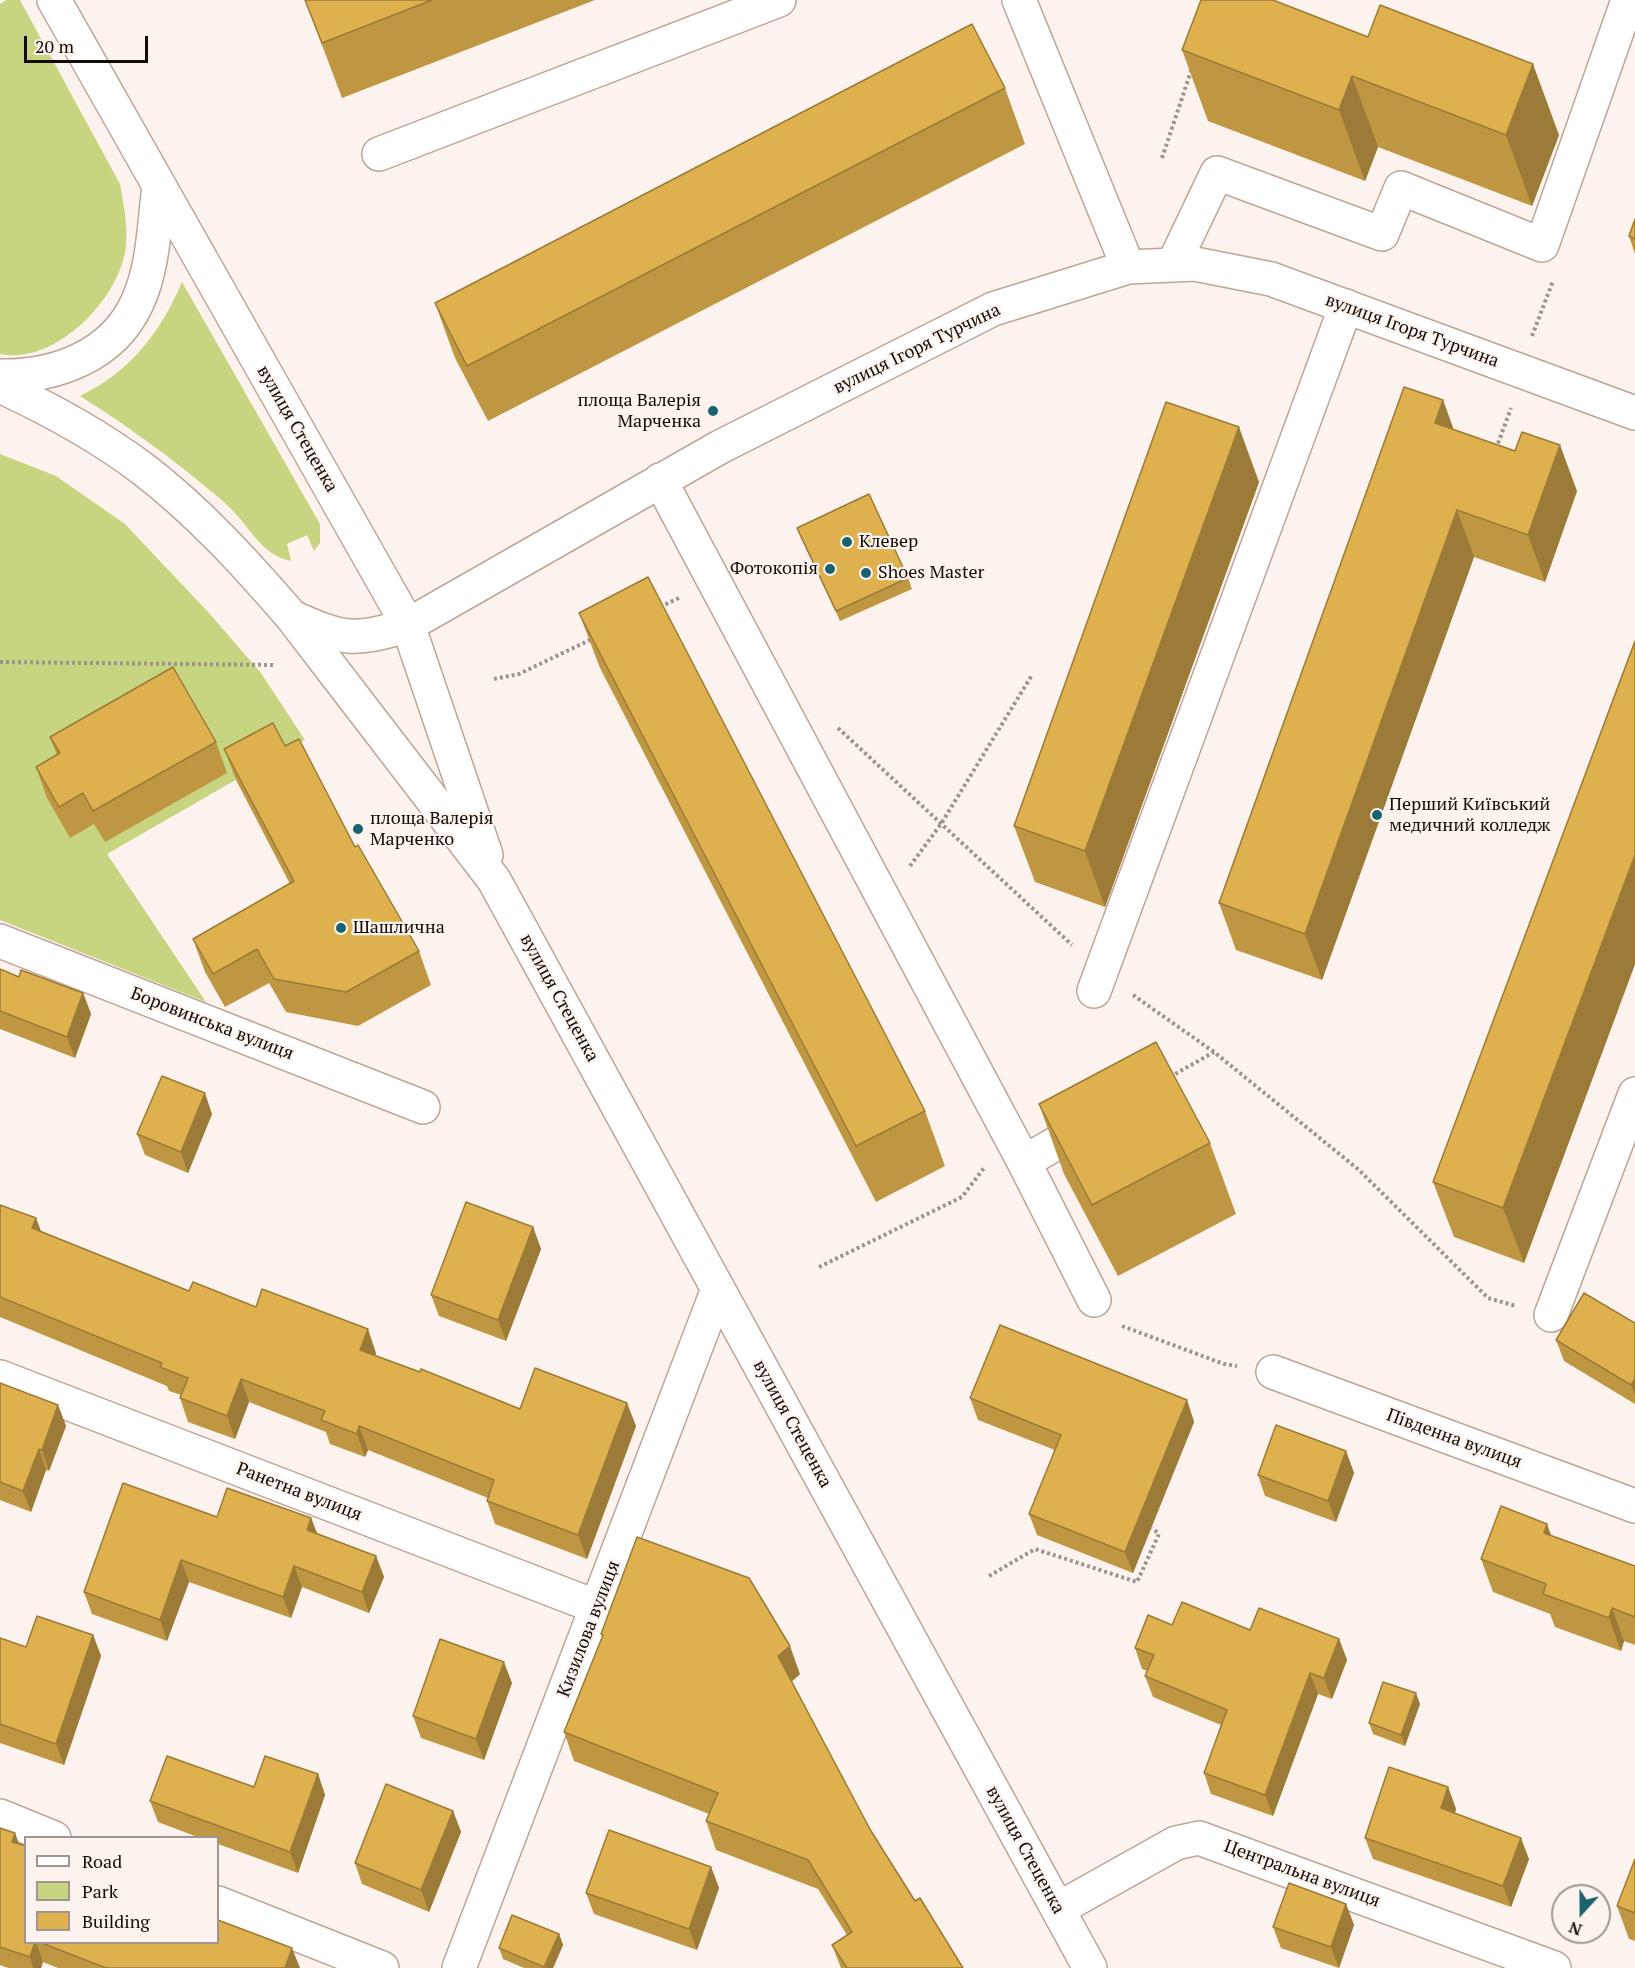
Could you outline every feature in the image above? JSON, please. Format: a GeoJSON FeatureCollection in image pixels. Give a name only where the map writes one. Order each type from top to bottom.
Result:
{"type":"FeatureCollection","features":[{"type":"Feature","properties":{"kind":"street","name":"вулиця Стеценка"},"geometry":{"type":"LineString","coordinates":[[54,0],[408,625],[494,880]]}},
{"type":"Feature","properties":{"kind":"street"},"geometry":{"type":"LineString","coordinates":[[379,154],[779,0]]}},
{"type":"Feature","properties":{"kind":"street"},"geometry":{"type":"LineString","coordinates":[[1019,0],[1128,267]]}},
{"type":"Feature","properties":{"kind":"street"},"geometry":{"type":"LineString","coordinates":[[1173,265],[1217,173],[1382,234],[1401,188],[1542,245],[1628,0]]}},
{"type":"Feature","properties":{"kind":"street"},"geometry":{"type":"LineString","coordinates":[[0,376],[24,376],[70,366],[110,341],[137,303],[150,260],[159,186]]}},
{"type":"Feature","properties":{"kind":"street","name":"вулиця Ігоря Турчина"},"geometry":{"type":"LineString","coordinates":[[292,617],[327,633],[352,638],[408,625],[660,480],[993,309],[1128,267],[1195,264],[1271,279],[1635,413]]}},
{"type":"Feature","properties":{"kind":"street"},"geometry":{"type":"LineString","coordinates":[[1098,982],[1346,306]]}},
{"type":"Feature","properties":{"kind":"street","name":"вулиця Стеценка"},"geometry":{"type":"LineString","coordinates":[[0,386],[39,404],[143,469],[195,514],[292,617],[494,880],[1090,1968]]}},
{"type":"Feature","properties":{"kind":"street"},"geometry":{"type":"LineString","coordinates":[[660,480],[1024,1162],[1094,1300]]}},
{"type":"Feature","properties":{"kind":"street","name":"Боровинська вулиця"},"geometry":{"type":"LineString","coordinates":[[0,941],[423,1107]]}},
{"type":"Feature","properties":{"kind":"street"},"geometry":{"type":"LineString","coordinates":[[1551,1315],[1635,1094]]}},
{"type":"Feature","properties":{"kind":"street"},"geometry":{"type":"LineString","coordinates":[[1024,1162],[1116,1109]]}},
{"type":"Feature","properties":{"kind":"street","name":"Кизилова вулиця"},"geometry":{"type":"LineString","coordinates":[[459,1968],[718,1289]]}},
{"type":"Feature","properties":{"kind":"street","name":"Південна вулиця"},"geometry":{"type":"LineString","coordinates":[[1273,1372],[1635,1506]]}},
{"type":"Feature","properties":{"kind":"street","name":"Ранетна вулиця"},"geometry":{"type":"LineString","coordinates":[[0,1377],[597,1607]]}},
{"type":"Feature","properties":{"kind":"street"},"geometry":{"type":"LineString","coordinates":[[0,1816],[49,1836]]}},
{"type":"Feature","properties":{"kind":"street","name":"Центральна вулиця"},"geometry":{"type":"LineString","coordinates":[[1058,1910],[1176,1843],[1199,1838],[1554,1968]]}},
{"type":"Feature","properties":{"kind":"street"},"geometry":{"type":"LineString","coordinates":[[219,1903],[381,1968]]}},
{"type":"Feature","properties":{"kind":"path"},"geometry":{"type":"LineString","coordinates":[[1162,158],[1192,68]]}},
{"type":"Feature","properties":{"kind":"path"},"geometry":{"type":"LineString","coordinates":[[1495,450],[1514,400]]}},
{"type":"Feature","properties":{"kind":"path"},"geometry":{"type":"LineString","coordinates":[[649,612],[714,581]]}},
{"type":"Feature","properties":{"kind":"path"},"geometry":{"type":"LineString","coordinates":[[494,679],[519,674],[595,638]]}},
{"type":"Feature","properties":{"kind":"path"},"geometry":{"type":"LineString","coordinates":[[0,662],[275,665]]}},
{"type":"Feature","properties":{"kind":"path"},"geometry":{"type":"LineString","coordinates":[[885,901],[941,824],[1032,675]]}},
{"type":"Feature","properties":{"kind":"path"},"geometry":{"type":"LineString","coordinates":[[783,712],[821,712],[941,824],[1098,982],[1214,1052],[1359,1170],[1488,1298],[1551,1315]]}},
{"type":"Feature","properties":{"kind":"path"},"geometry":{"type":"LineString","coordinates":[[1166,1080],[1214,1052]]}},
{"type":"Feature","properties":{"kind":"path"},"geometry":{"type":"LineString","coordinates":[[819,1267],[962,1197],[1009,1134]]}},
{"type":"Feature","properties":{"kind":"path"},"geometry":{"type":"LineString","coordinates":[[1094,1300],[1113,1323],[1224,1364],[1273,1372]]}},
{"type":"Feature","properties":{"kind":"path"},"geometry":{"type":"LineString","coordinates":[[989,1576],[1035,1549],[1137,1582],[1160,1534],[1152,1528]]}},
{"type":"Feature","properties":{"kind":"green space"},"geometry":{"type":"Polygon","coordinates":[[[6,0],[20,0],[120,184],[126,227],[125,253],[119,272],[95,310],[61,340],[41,350],[20,355],[0,354],[0,4],[6,0]]]}},
{"type":"Feature","properties":{"kind":"green space"},"geometry":{"type":"Polygon","coordinates":[[[182,282],[320,524],[320,543],[314,551],[307,535],[287,544],[291,561],[273,554],[259,542],[230,508],[182,468],[80,396],[114,375],[142,349],[164,318],[182,282]]]}},
{"type":"Feature","properties":{"kind":"green space"},"geometry":{"type":"Polygon","coordinates":[[[0,454],[56,476],[125,524],[209,613],[261,673],[305,740],[107,854],[206,1002],[0,920],[0,454]]]}},
{"type":"Feature","properties":{"kind":"building"},"geometry":{"type":"Polygon","coordinates":[[[305,0],[432,0],[322,43],[305,0]]]}},
{"type":"Feature","properties":{"kind":"building"},"geometry":{"type":"Polygon","coordinates":[[[1201,0],[1273,0],[1368,37],[1380,5],[1533,64],[1506,135],[1352,76],[1339,110],[1182,50],[1201,0]]]}},
{"type":"Feature","properties":{"kind":"building"},"geometry":{"type":"Polygon","coordinates":[[[972,24],[1005,88],[467,366],[435,303],[972,24]]]}},
{"type":"Feature","properties":{"kind":"building"},"geometry":{"type":"Polygon","coordinates":[[[1635,219],[1635,239],[1629,236],[1635,219]]]}},
{"type":"Feature","properties":{"kind":"building"},"geometry":{"type":"Polygon","coordinates":[[[1404,387],[1443,400],[1435,423],[1515,451],[1522,432],[1560,445],[1528,535],[1457,510],[1305,934],[1219,903],[1404,387]]]}},
{"type":"Feature","properties":{"kind":"building"},"geometry":{"type":"Polygon","coordinates":[[[1166,402],[1239,427],[1085,851],[1014,826],[1166,402]]]}},
{"type":"Feature","properties":{"kind":"building"},"geometry":{"type":"Polygon","coordinates":[[[869,494],[908,578],[836,611],[797,528],[869,494]]]}},
{"type":"Feature","properties":{"kind":"building"},"geometry":{"type":"Polygon","coordinates":[[[648,577],[925,1111],[856,1146],[579,613],[648,577]]]}},
{"type":"Feature","properties":{"kind":"building"},"geometry":{"type":"Polygon","coordinates":[[[1635,641],[1635,855],[1503,1208],[1433,1182],[1635,641]]]}},
{"type":"Feature","properties":{"kind":"building"},"geometry":{"type":"Polygon","coordinates":[[[173,667],[216,742],[93,811],[83,793],[59,807],[36,767],[60,753],[50,737],[173,667]]]}},
{"type":"Feature","properties":{"kind":"building"},"geometry":{"type":"Polygon","coordinates":[[[273,723],[285,746],[299,739],[355,847],[358,845],[419,951],[346,992],[274,979],[257,949],[213,974],[193,939],[294,881],[224,749],[273,723]]]}},
{"type":"Feature","properties":{"kind":"building"},"geometry":{"type":"Polygon","coordinates":[[[0,969],[19,977],[21,970],[83,993],[67,1037],[0,1011],[0,969]]]}},
{"type":"Feature","properties":{"kind":"building"},"geometry":{"type":"Polygon","coordinates":[[[1156,1042],[1210,1143],[1092,1205],[1039,1104],[1156,1042]]]}},
{"type":"Feature","properties":{"kind":"building"},"geometry":{"type":"Polygon","coordinates":[[[162,1076],[205,1093],[181,1152],[137,1134],[162,1076]]]}},
{"type":"Feature","properties":{"kind":"building"},"geometry":{"type":"Polygon","coordinates":[[[466,1202],[533,1227],[498,1320],[431,1295],[466,1202]]]}},
{"type":"Feature","properties":{"kind":"building"},"geometry":{"type":"Polygon","coordinates":[[[0,1205],[36,1218],[32,1228],[189,1291],[193,1282],[256,1307],[262,1289],[368,1329],[360,1350],[420,1372],[421,1369],[520,1409],[535,1368],[627,1403],[578,1535],[487,1501],[494,1480],[359,1426],[357,1434],[321,1420],[325,1411],[241,1379],[227,1416],[180,1398],[188,1378],[160,1367],[162,1363],[0,1297],[0,1205]]]}},
{"type":"Feature","properties":{"kind":"building"},"geometry":{"type":"Polygon","coordinates":[[[1584,1293],[1635,1323],[1635,1379],[1631,1385],[1556,1340],[1584,1293]]]}},
{"type":"Feature","properties":{"kind":"building"},"geometry":{"type":"Polygon","coordinates":[[[1000,1325],[1187,1400],[1125,1552],[1029,1514],[1061,1435],[970,1398],[1000,1325]]]}},
{"type":"Feature","properties":{"kind":"building"},"geometry":{"type":"Polygon","coordinates":[[[0,1383],[58,1405],[42,1450],[39,1449],[23,1491],[0,1482],[0,1383]]]}},
{"type":"Feature","properties":{"kind":"building"},"geometry":{"type":"Polygon","coordinates":[[[1276,1425],[1346,1451],[1328,1501],[1258,1475],[1276,1425]]]}},
{"type":"Feature","properties":{"kind":"building"},"geometry":{"type":"Polygon","coordinates":[[[123,1483],[217,1517],[227,1488],[311,1518],[307,1530],[376,1556],[362,1592],[294,1566],[283,1597],[181,1560],[160,1620],[84,1592],[123,1483]]]}},
{"type":"Feature","properties":{"kind":"building"},"geometry":{"type":"Polygon","coordinates":[[[1501,1506],[1547,1524],[1544,1533],[1635,1566],[1635,1617],[1612,1608],[1609,1618],[1543,1594],[1546,1584],[1481,1559],[1501,1506]]]}},
{"type":"Feature","properties":{"kind":"building"},"geometry":{"type":"Polygon","coordinates":[[[637,1537],[749,1578],[790,1646],[778,1656],[871,1831],[915,1901],[920,1898],[963,1968],[847,1968],[832,1945],[852,1932],[808,1860],[706,1821],[718,1793],[564,1732],[603,1635],[601,1634],[637,1537]]]}},
{"type":"Feature","properties":{"kind":"building"},"geometry":{"type":"Polygon","coordinates":[[[1182,1602],[1250,1630],[1259,1608],[1339,1639],[1324,1678],[1310,1673],[1265,1795],[1204,1773],[1227,1710],[1145,1676],[1154,1655],[1135,1648],[1148,1615],[1172,1625],[1182,1602]]]}},
{"type":"Feature","properties":{"kind":"building"},"geometry":{"type":"Polygon","coordinates":[[[37,1616],[93,1635],[56,1744],[0,1724],[0,1638],[26,1647],[37,1616]]]}},
{"type":"Feature","properties":{"kind":"building"},"geometry":{"type":"Polygon","coordinates":[[[440,1639],[504,1662],[476,1739],[413,1716],[440,1639]]]}},
{"type":"Feature","properties":{"kind":"building"},"geometry":{"type":"Polygon","coordinates":[[[1383,1682],[1416,1693],[1401,1735],[1369,1723],[1383,1682]]]}},
{"type":"Feature","properties":{"kind":"building"},"geometry":{"type":"Polygon","coordinates":[[[167,1756],[254,1787],[265,1756],[318,1774],[290,1852],[150,1801],[167,1756]]]}},
{"type":"Feature","properties":{"kind":"building"},"geometry":{"type":"Polygon","coordinates":[[[1389,1767],[1448,1787],[1441,1808],[1521,1838],[1503,1886],[1365,1838],[1389,1767]]]}},
{"type":"Feature","properties":{"kind":"building"},"geometry":{"type":"Polygon","coordinates":[[[386,1784],[453,1811],[421,1890],[355,1863],[386,1784]]]}},
{"type":"Feature","properties":{"kind":"building"},"geometry":{"type":"Polygon","coordinates":[[[0,1828],[15,1833],[12,1842],[24,1845],[24,1944],[34,1944],[30,1957],[0,1947],[0,1828]]]}},
{"type":"Feature","properties":{"kind":"building"},"geometry":{"type":"Polygon","coordinates":[[[609,1830],[711,1867],[689,1929],[586,1893],[609,1830]]]}},
{"type":"Feature","properties":{"kind":"building"},"geometry":{"type":"Polygon","coordinates":[[[1635,1859],[1635,1913],[1617,1906],[1635,1859]]]}},
{"type":"Feature","properties":{"kind":"building"},"geometry":{"type":"Polygon","coordinates":[[[1289,1883],[1346,1904],[1331,1947],[1273,1927],[1289,1883]]]}},
{"type":"Feature","properties":{"kind":"building"},"geometry":{"type":"Polygon","coordinates":[[[512,1915],[559,1934],[544,1967],[499,1948],[512,1915]]]}},
{"type":"Feature","properties":{"kind":"building"},"geometry":{"type":"Polygon","coordinates":[[[219,1920],[292,1948],[285,1968],[106,1968],[44,1944],[219,1944],[219,1920]]]}},
{"type":"Feature","properties":{"kind":"place","name":"площа Валерія Марченка"},"geometry":{"type":"Point","coordinates":[713,411]}},
{"type":"Feature","properties":{"kind":"place","name":"Клевер"},"geometry":{"type":"Point","coordinates":[847,542]}},
{"type":"Feature","properties":{"kind":"place","name":"Фотокопія"},"geometry":{"type":"Point","coordinates":[830,569]}},
{"type":"Feature","properties":{"kind":"place","name":"Shoes Master"},"geometry":{"type":"Point","coordinates":[866,573]}},
{"type":"Feature","properties":{"kind":"place","name":"Перший Київський медичний колледж"},"geometry":{"type":"Point","coordinates":[1377,815]}},
{"type":"Feature","properties":{"kind":"place","name":"площа Валерія Марченко"},"geometry":{"type":"Point","coordinates":[358,829]}},
{"type":"Feature","properties":{"kind":"place","name":"Шашлична"},"geometry":{"type":"Point","coordinates":[341,928]}}]}
